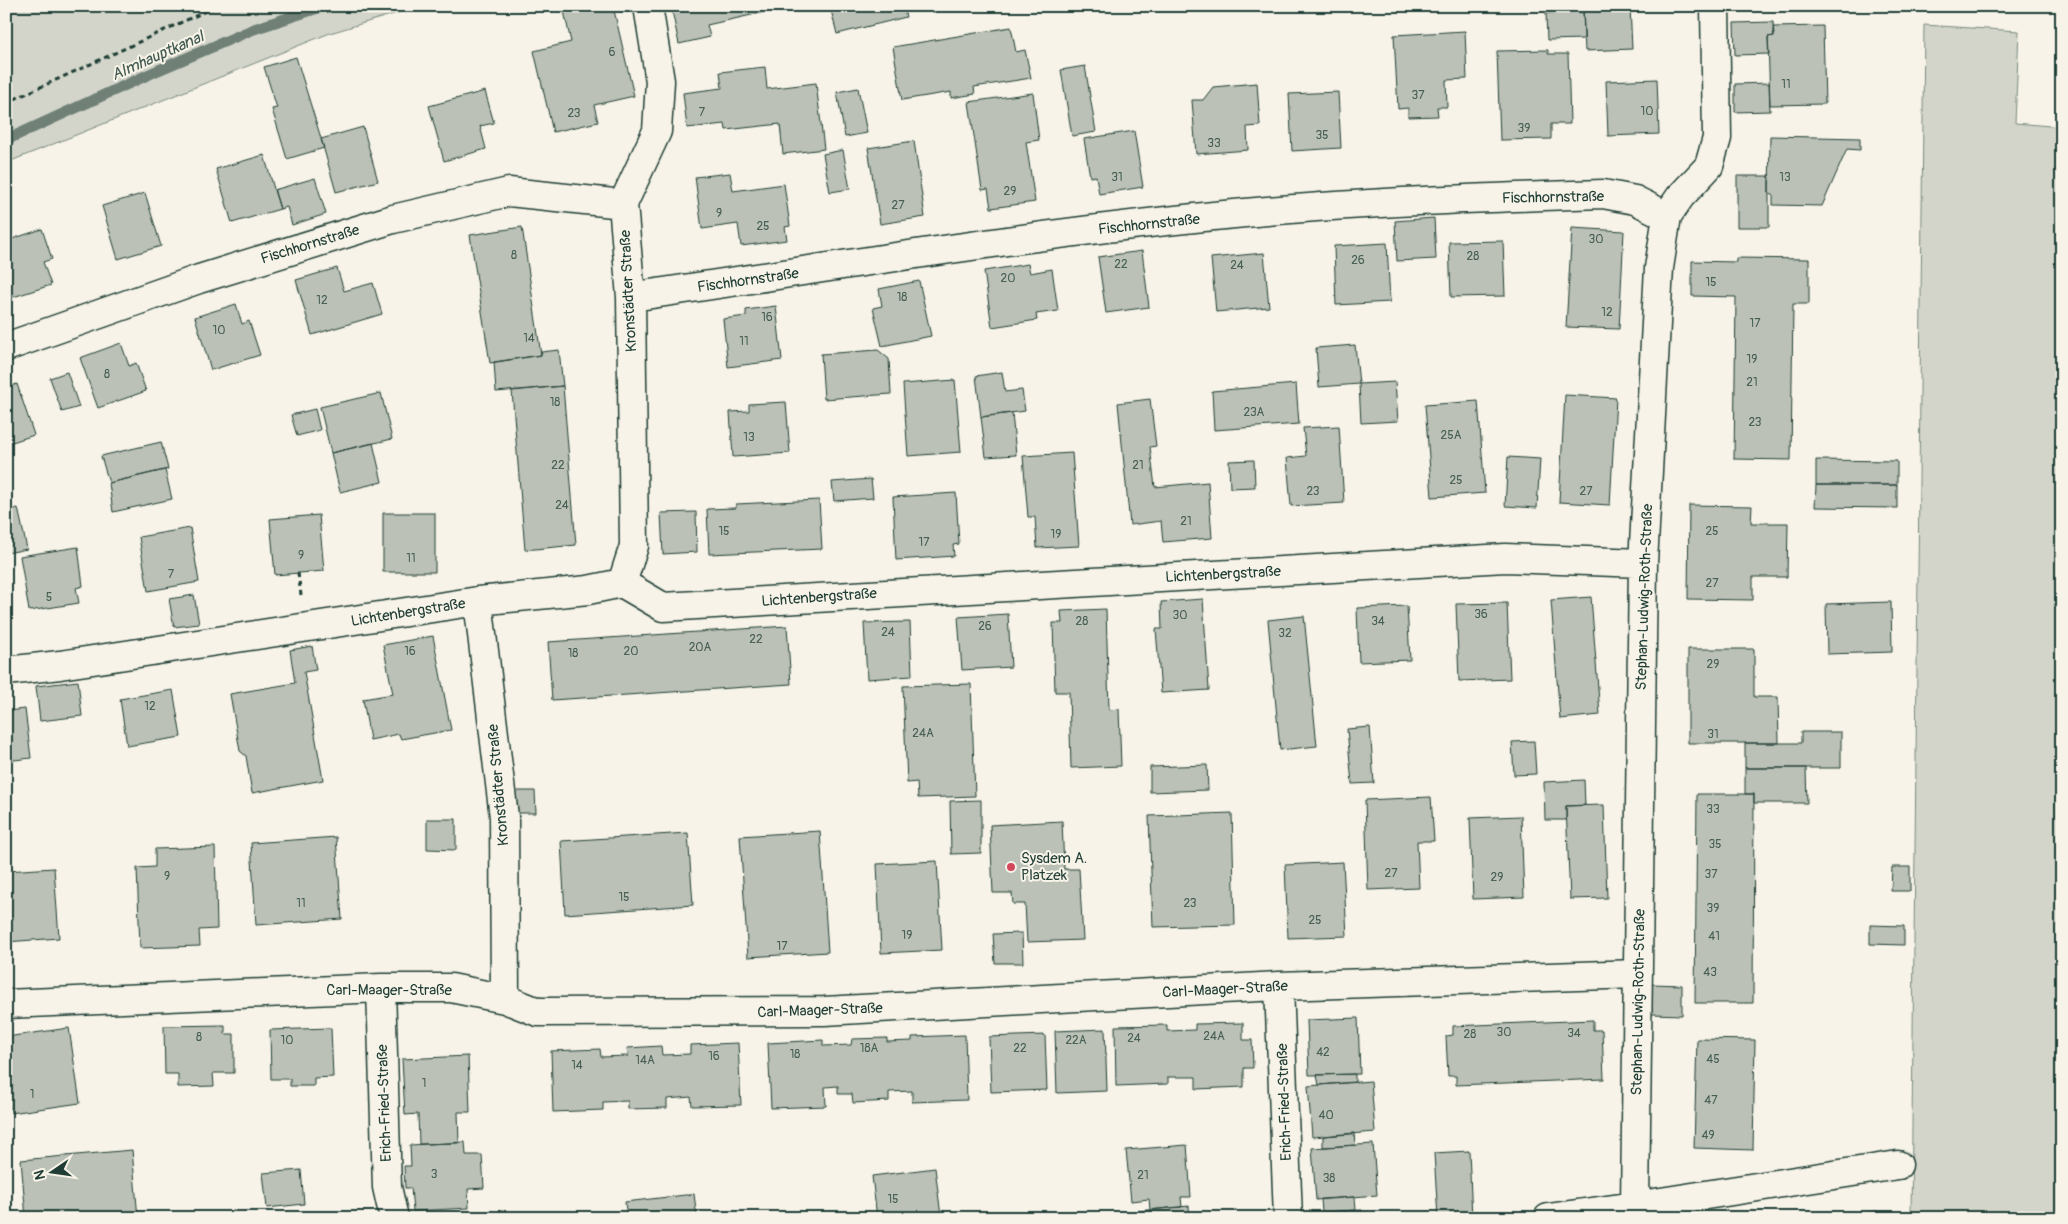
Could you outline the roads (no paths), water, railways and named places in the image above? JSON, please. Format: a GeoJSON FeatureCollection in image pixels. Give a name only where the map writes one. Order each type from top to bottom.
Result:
{"type":"FeatureCollection","features":[{"type":"Feature","properties":{"kind":"street","name":"Kronstädter Straße"},"geometry":{"type":"LineString","coordinates":[[622,583],[634,546],[631,297],[623,204],[657,131],[660,81],[648,6]]}},
{"type":"Feature","properties":{"kind":"street","name":"Stephan-Ludwig-Roth-Straße"},"geometry":{"type":"LineString","coordinates":[[1635,1206],[1644,563],[1659,268],[1667,216],[1680,197],[1709,166],[1717,138],[1715,6]]}},
{"type":"Feature","properties":{"kind":"street","name":"Fischhornstraße"},"geometry":{"type":"LineString","coordinates":[[6,347],[200,279],[392,219],[451,205],[509,192],[623,204]]}},
{"type":"Feature","properties":{"kind":"street","name":"Fischhornstraße"},"geometry":{"type":"LineString","coordinates":[[631,297],[1073,232],[1254,212],[1405,201],[1603,194],[1635,200],[1667,216]]}},
{"type":"Feature","properties":{"kind":"street","name":"Lichtenbergstraße"},"geometry":{"type":"LineString","coordinates":[[6,671],[60,665],[478,601],[588,590],[622,583],[663,607],[1505,558],[1644,563]]}},
{"type":"Feature","properties":{"kind":"street","name":"Kronstädter Straße"},"geometry":{"type":"LineString","coordinates":[[478,601],[504,817],[505,999]]}},
{"type":"Feature","properties":{"kind":"street","name":"Carl-Maager-Straße"},"geometry":{"type":"LineString","coordinates":[[6,1004],[381,988],[451,988],[505,999],[538,1012],[824,1012],[1279,986],[1638,974]]}},
{"type":"Feature","properties":{"kind":"street","name":"Erich-Fried-Straße"},"geometry":{"type":"LineString","coordinates":[[1279,986],[1288,1218]]}},
{"type":"Feature","properties":{"kind":"street","name":"Erich-Fried-Straße"},"geometry":{"type":"LineString","coordinates":[[381,988],[387,1187],[394,1218]]}},
{"type":"Feature","properties":{"kind":"street"},"geometry":{"type":"LineString","coordinates":[[1548,1218],[1898,1165]]}},
{"type":"Feature","properties":{"kind":"waterway","name":"Almhauptkanal"},"geometry":{"type":"LineString","coordinates":[[6,140],[154,72],[254,29],[324,6]]}},
{"type":"Feature","properties":{"kind":"place","name":"Sysdem A. Platzek"},"geometry":{"type":"Point","coordinates":[1011,867]}}]}
